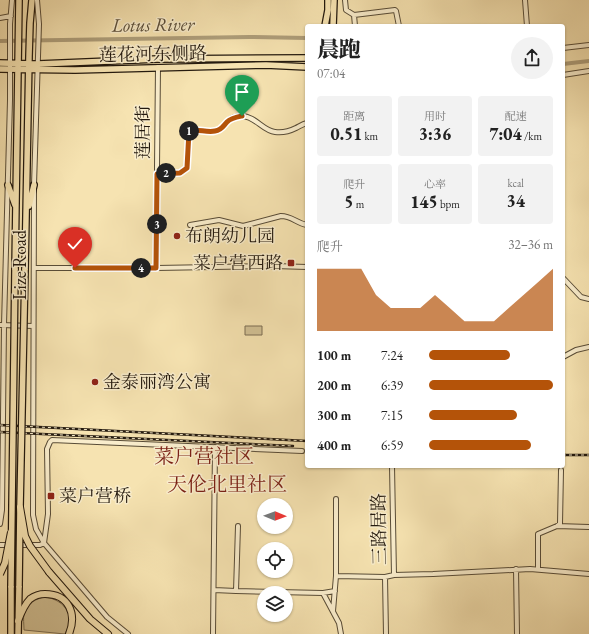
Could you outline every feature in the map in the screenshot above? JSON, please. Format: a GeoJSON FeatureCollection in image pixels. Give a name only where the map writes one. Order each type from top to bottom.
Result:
{"type":"FeatureCollection","features":[{"type":"Feature","properties":{"kind":"highway"},"geometry":{"type":"LineString","coordinates":[[20,507],[25,536],[30,546],[49,572],[90,619],[108,634]]}},
{"type":"Feature","properties":{"kind":"highway"},"geometry":{"type":"LineString","coordinates":[[0,574],[5,563],[11,532]]}},
{"type":"Feature","properties":{"kind":"highway"},"geometry":{"type":"LineString","coordinates":[[18,621],[25,605],[31,598],[42,594],[50,594],[65,601],[71,610],[73,618],[69,634]]}},
{"type":"Feature","properties":{"kind":"main road","name":"Lize Road"},"geometry":{"type":"LineString","coordinates":[[10,634],[19,0]]}},
{"type":"Feature","properties":{"kind":"main road","name":"Lize Road"},"geometry":{"type":"LineString","coordinates":[[18,634],[29,56],[32,0]]}},
{"type":"Feature","properties":{"kind":"main road"},"geometry":{"type":"LineString","coordinates":[[325,24],[328,0]]}},
{"type":"Feature","properties":{"kind":"main road"},"geometry":{"type":"LineString","coordinates":[[332,24],[334,0]]}},
{"type":"Feature","properties":{"kind":"main road","name":"莲花河东侧路"},"geometry":{"type":"LineString","coordinates":[[0,70],[29,70],[38,67],[158,59],[305,58]]}},
{"type":"Feature","properties":{"kind":"main road","name":"莲花河东侧路"},"geometry":{"type":"LineString","coordinates":[[0,63],[18,60],[38,67],[75,70],[158,67],[305,67]]}},
{"type":"Feature","properties":{"kind":"main road"},"geometry":{"type":"LineString","coordinates":[[8,185],[16,209]]}},
{"type":"Feature","properties":{"kind":"main road"},"geometry":{"type":"LineString","coordinates":[[27,216],[34,185]]}},
{"type":"Feature","properties":{"kind":"street","name":"Lize Road"},"geometry":{"type":"LineString","coordinates":[[0,524],[2,510],[2,325],[8,185],[10,24],[12,0]]}},
{"type":"Feature","properties":{"kind":"street","name":"Lize Road"},"geometry":{"type":"LineString","coordinates":[[37,0],[39,24],[34,185],[33,515],[36,529],[44,544],[107,617],[128,634]]}},
{"type":"Feature","properties":{"kind":"street"},"geometry":{"type":"LineString","coordinates":[[345,0],[346,10],[354,15],[395,10],[399,24]]}},
{"type":"Feature","properties":{"kind":"street"},"geometry":{"type":"LineString","coordinates":[[525,0],[527,24]]}},
{"type":"Feature","properties":{"kind":"street"},"geometry":{"type":"LineString","coordinates":[[354,15],[355,24]]}},
{"type":"Feature","properties":{"kind":"street"},"geometry":{"type":"LineString","coordinates":[[0,18],[11,16]]}},
{"type":"Feature","properties":{"kind":"street"},"geometry":{"type":"LineString","coordinates":[[565,48],[589,45]]}},
{"type":"Feature","properties":{"kind":"street","name":"莲居街"},"geometry":{"type":"LineString","coordinates":[[156,268],[158,67]]}},
{"type":"Feature","properties":{"kind":"street"},"geometry":{"type":"LineString","coordinates":[[565,74],[589,71]]}},
{"type":"Feature","properties":{"kind":"street"},"geometry":{"type":"LineString","coordinates":[[157,174],[180,173],[187,168],[189,131],[194,129],[208,132],[215,131],[223,128],[231,119],[242,116],[248,117],[273,132],[286,132],[305,123]]}},
{"type":"Feature","properties":{"kind":"street"},"geometry":{"type":"LineString","coordinates":[[190,225],[219,220],[243,226],[281,216],[291,217],[295,221],[305,225]]}},
{"type":"Feature","properties":{"kind":"street"},"geometry":{"type":"LineString","coordinates":[[34,268],[305,267]]}},
{"type":"Feature","properties":{"kind":"street"},"geometry":{"type":"LineString","coordinates":[[565,280],[581,298],[589,299]]}},
{"type":"Feature","properties":{"kind":"street"},"geometry":{"type":"LineString","coordinates":[[2,325],[33,326]]}},
{"type":"Feature","properties":{"kind":"street"},"geometry":{"type":"LineString","coordinates":[[565,356],[576,350],[589,347]]}},
{"type":"Feature","properties":{"kind":"street"},"geometry":{"type":"LineString","coordinates":[[0,545],[44,544],[48,514],[47,449],[52,440],[302,451]]}},
{"type":"Feature","properties":{"kind":"street"},"geometry":{"type":"LineString","coordinates":[[213,634],[215,447]]}},
{"type":"Feature","properties":{"kind":"street","name":"三路居路"},"geometry":{"type":"LineString","coordinates":[[386,634],[386,577],[394,574],[392,468]]}},
{"type":"Feature","properties":{"kind":"street"},"geometry":{"type":"LineString","coordinates":[[557,526],[560,524],[561,470]]}},
{"type":"Feature","properties":{"kind":"street"},"geometry":{"type":"LineString","coordinates":[[333,612],[336,576],[336,499]]}},
{"type":"Feature","properties":{"kind":"street"},"geometry":{"type":"LineString","coordinates":[[236,591],[238,526]]}},
{"type":"Feature","properties":{"kind":"street"},"geometry":{"type":"LineString","coordinates":[[538,569],[538,534],[557,526],[589,527]]}},
{"type":"Feature","properties":{"kind":"street"},"geometry":{"type":"LineString","coordinates":[[516,569],[516,634]]}},
{"type":"Feature","properties":{"kind":"street"},"geometry":{"type":"LineString","coordinates":[[394,574],[433,574],[516,569],[538,569],[589,574]]}},
{"type":"Feature","properties":{"kind":"street"},"geometry":{"type":"LineString","coordinates":[[336,576],[386,577]]}},
{"type":"Feature","properties":{"kind":"street"},"geometry":{"type":"LineString","coordinates":[[214,590],[323,593],[335,591]]}},
{"type":"Feature","properties":{"kind":"street"},"geometry":{"type":"LineString","coordinates":[[323,593],[339,623],[341,634]]}},
{"type":"Feature","properties":{"kind":"shaded area"},"geometry":{"type":"Polygon","coordinates":[[[245,326],[262,326],[262,335],[245,335],[245,326]]]}},
{"type":"Feature","properties":{"kind":"shaded area"},"geometry":{"type":"Polygon","coordinates":[[[46,597],[59,602],[67,610],[69,621],[65,634],[24,630],[24,616],[27,607],[36,600],[46,597]]]}},
{"type":"Feature","properties":{"kind":"waterway","name":"Lotus River"},"geometry":{"type":"LineString","coordinates":[[0,41],[249,37],[305,38]]}},
{"type":"Feature","properties":{"kind":"waterway","name":"Lotus River"},"geometry":{"type":"LineString","coordinates":[[565,64],[589,61]]}},
{"type":"Feature","properties":{"kind":"railway"},"geometry":{"type":"LineString","coordinates":[[0,425],[305,441]]}},
{"type":"Feature","properties":{"kind":"railway"},"geometry":{"type":"LineString","coordinates":[[0,432],[293,446]]}},
{"type":"Feature","properties":{"kind":"railway"},"geometry":{"type":"LineString","coordinates":[[565,455],[589,455]]}},
{"type":"Feature","properties":{"kind":"place","name":"布朗幼儿园"},"geometry":{"type":"Point","coordinates":[177,236]}},
{"type":"Feature","properties":{"kind":"place","name":"菜户营西路"},"geometry":{"type":"Point","coordinates":[291,263]}},
{"type":"Feature","properties":{"kind":"place","name":"金泰丽湾公寓"},"geometry":{"type":"Point","coordinates":[95,382]}},
{"type":"Feature","properties":{"kind":"place","name":"菜户营桥"},"geometry":{"type":"Point","coordinates":[51,496]}},
{"type":"Feature","properties":{"kind":"district","name":"菜户营社区"},"geometry":{"type":"Point","coordinates":[204,456]}},
{"type":"Feature","properties":{"kind":"district","name":"天伦北里社区"},"geometry":{"type":"Point","coordinates":[227,484]}},
{"type":"Feature","properties":{"kind":"route"},"geometry":{"type":"LineString","coordinates":[[75,268],[156,268],[157,174],[180,173],[187,168],[189,131],[194,129],[208,132],[215,131],[223,128],[231,119],[242,116]]}}]}
